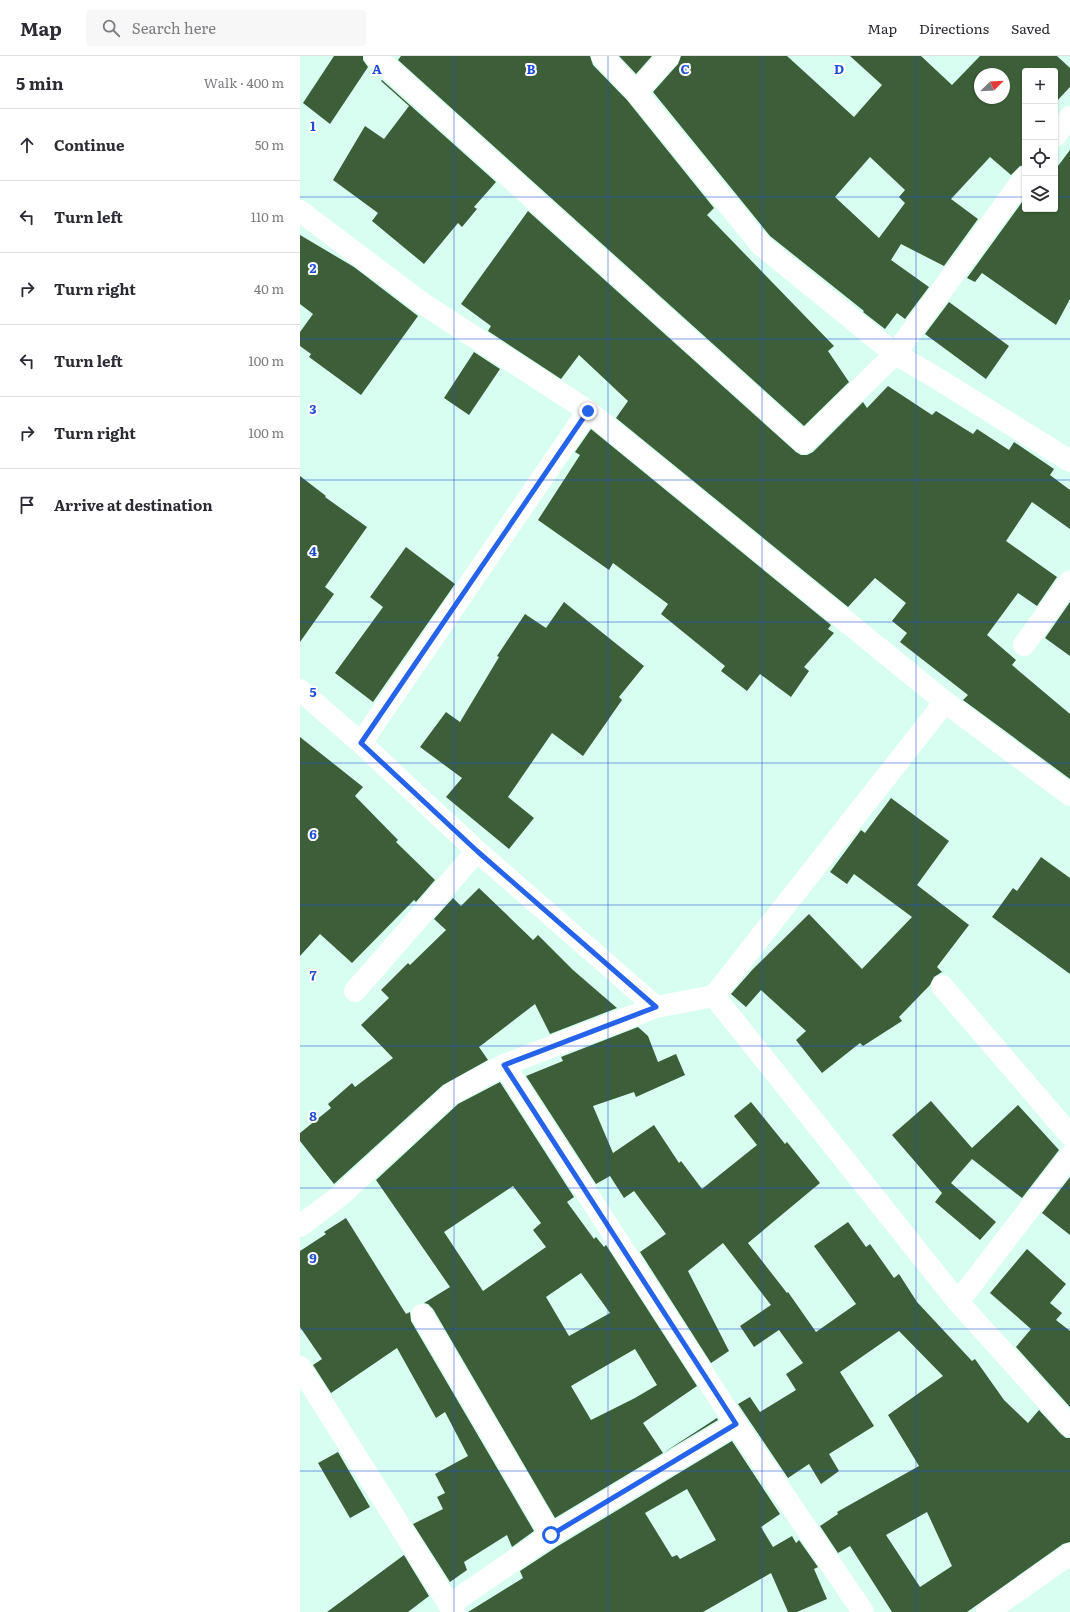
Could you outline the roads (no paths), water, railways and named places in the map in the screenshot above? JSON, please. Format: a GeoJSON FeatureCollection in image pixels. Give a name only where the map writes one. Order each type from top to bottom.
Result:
{"type":"FeatureCollection","features":[{"type":"Feature","properties":{"kind":"street"},"geometry":{"type":"LineString","coordinates":[[375,56],[804,443],[895,354],[1022,181]]}},
{"type":"Feature","properties":{"kind":"street"},"geometry":{"type":"LineString","coordinates":[[602,56],[636,92],[761,245],[895,354],[1070,461]]}},
{"type":"Feature","properties":{"kind":"street"},"geometry":{"type":"LineString","coordinates":[[636,92],[669,56]]}},
{"type":"Feature","properties":{"kind":"street"},"geometry":{"type":"LineString","coordinates":[[1058,132],[1070,117]]}},
{"type":"Feature","properties":{"kind":"street"},"geometry":{"type":"LineString","coordinates":[[300,211],[422,303],[588,411],[945,702],[1070,795]]}},
{"type":"Feature","properties":{"kind":"street"},"geometry":{"type":"LineString","coordinates":[[361,743],[588,411]]}},
{"type":"Feature","properties":{"kind":"street"},"geometry":{"type":"LineString","coordinates":[[1024,645],[1070,581]]}},
{"type":"Feature","properties":{"kind":"street"},"geometry":{"type":"LineString","coordinates":[[300,690],[361,743],[477,851],[656,1007]]}},
{"type":"Feature","properties":{"kind":"street"},"geometry":{"type":"LineString","coordinates":[[300,1226],[341,1195],[451,1094],[504,1065],[656,1007],[714,996],[945,702]]}},
{"type":"Feature","properties":{"kind":"street"},"geometry":{"type":"LineString","coordinates":[[355,991],[477,851]]}},
{"type":"Feature","properties":{"kind":"street"},"geometry":{"type":"LineString","coordinates":[[942,986],[1070,1135]]}},
{"type":"Feature","properties":{"kind":"street"},"geometry":{"type":"LineString","coordinates":[[714,996],[958,1302],[1070,1426]]}},
{"type":"Feature","properties":{"kind":"street"},"geometry":{"type":"LineString","coordinates":[[504,1065],[736,1424],[863,1612]]}},
{"type":"Feature","properties":{"kind":"street"},"geometry":{"type":"LineString","coordinates":[[958,1302],[1070,1156]]}},
{"type":"Feature","properties":{"kind":"street"},"geometry":{"type":"LineString","coordinates":[[422,1315],[551,1535]]}},
{"type":"Feature","properties":{"kind":"street"},"geometry":{"type":"LineString","coordinates":[[300,1367],[451,1608],[551,1535],[736,1424]]}},
{"type":"Feature","properties":{"kind":"street"},"geometry":{"type":"LineString","coordinates":[[987,1612],[1070,1554]]}}]}
